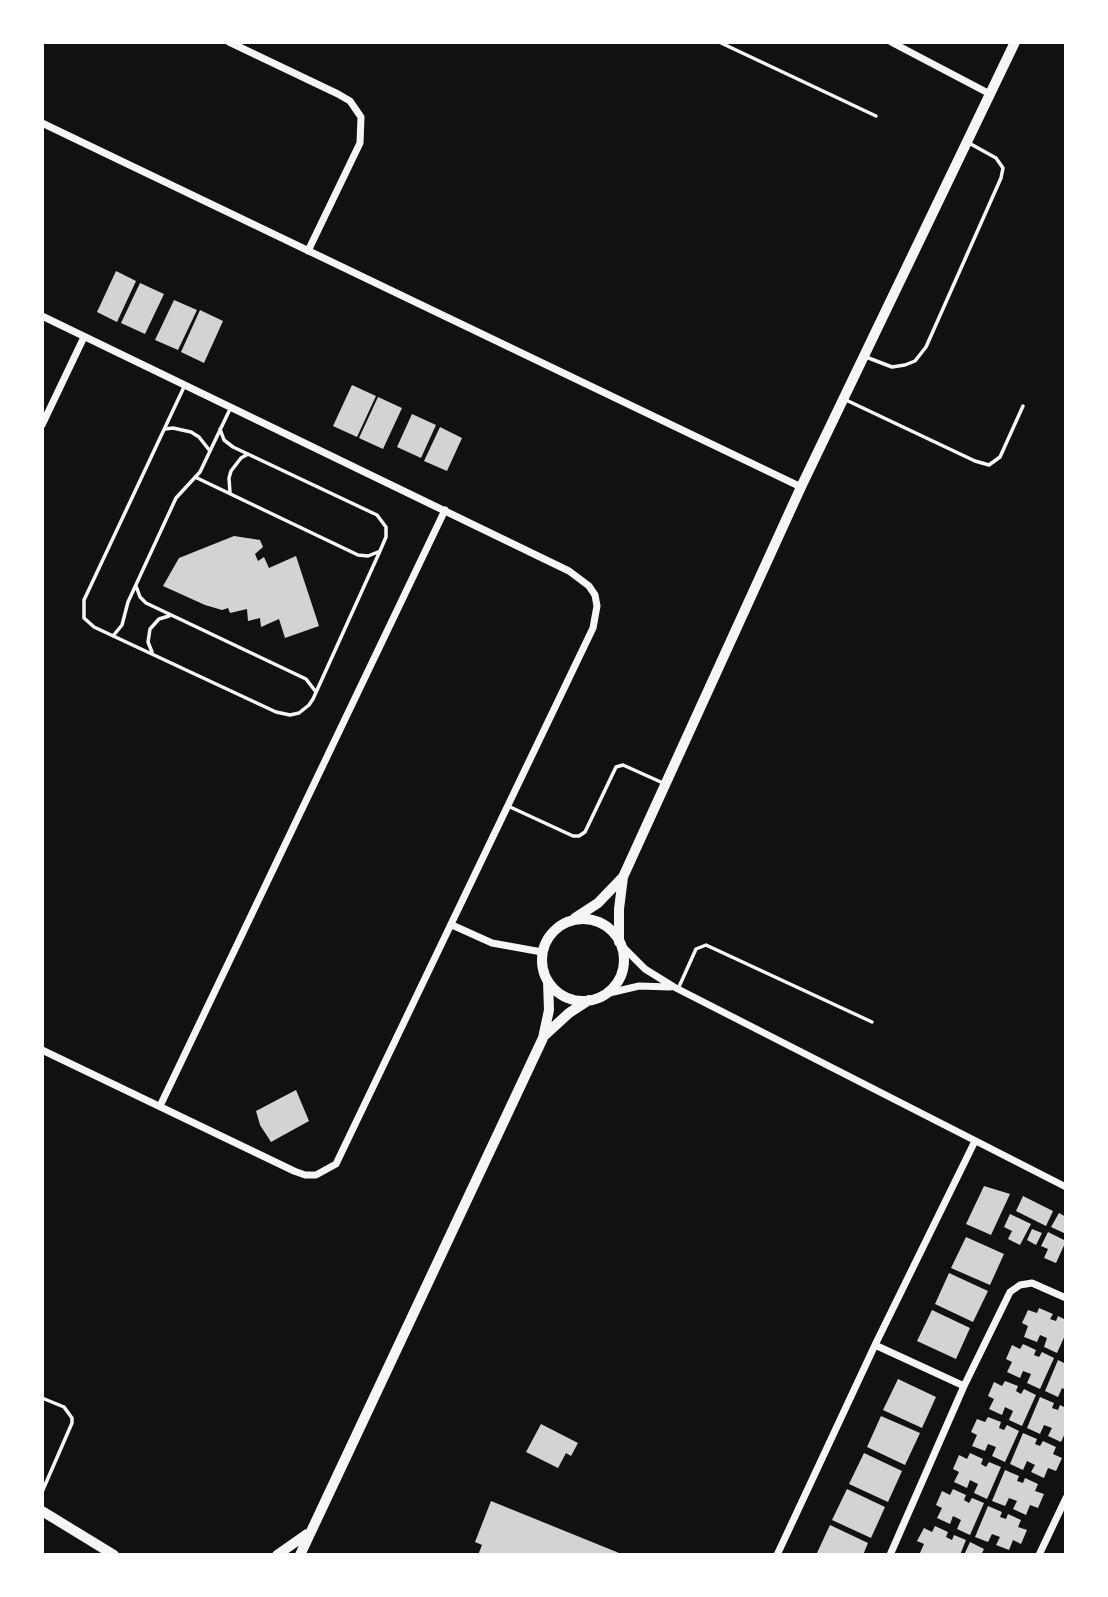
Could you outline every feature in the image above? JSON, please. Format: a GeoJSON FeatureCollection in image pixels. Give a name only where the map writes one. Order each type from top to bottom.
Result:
{"type":"FeatureCollection","features":[{"type":"Feature","properties":{"kind":"main road"},"geometry":{"type":"LineString","coordinates":[[620,943],[619,909],[623,877],[801,487],[1015,42]]}},
{"type":"Feature","properties":{"kind":"main road"},"geometry":{"type":"LineString","coordinates":[[589,1000],[570,999],[554,989],[542,967],[542,952],[551,934],[598,903],[623,877]]}},
{"type":"Feature","properties":{"kind":"main road"},"geometry":{"type":"LineString","coordinates":[[543,1038],[569,1013],[589,1000],[605,994],[622,973],[624,954],[610,929],[590,919],[568,922]]}},
{"type":"Feature","properties":{"kind":"main road"},"geometry":{"type":"LineString","coordinates":[[300,1555],[543,1038],[549,1010],[548,981]]}},
{"type":"Feature","properties":{"kind":"main road"},"geometry":{"type":"LineString","coordinates":[[42,1511],[114,1555]]}},
{"type":"Feature","properties":{"kind":"main road"},"geometry":{"type":"LineString","coordinates":[[276,1555],[309,1532]]}},
{"type":"Feature","properties":{"kind":"street"},"geometry":{"type":"LineString","coordinates":[[229,42],[338,94],[350,101],[361,117],[360,143],[308,251]]}},
{"type":"Feature","properties":{"kind":"street"},"geometry":{"type":"LineString","coordinates":[[891,42],[990,94]]}},
{"type":"Feature","properties":{"kind":"street"},"geometry":{"type":"LineString","coordinates":[[42,122],[801,487]]}},
{"type":"Feature","properties":{"kind":"street"},"geometry":{"type":"LineString","coordinates":[[42,316],[581,577],[595,595],[596,617],[342,1154],[328,1171],[316,1175],[294,1171],[42,1050]]}},
{"type":"Feature","properties":{"kind":"street"},"geometry":{"type":"LineString","coordinates":[[42,425],[84,337]]}},
{"type":"Feature","properties":{"kind":"street"},"geometry":{"type":"LineString","coordinates":[[160,1106],[444,510]]}},
{"type":"Feature","properties":{"kind":"street"},"geometry":{"type":"LineString","coordinates":[[452,925],[492,943],[542,952]]}},
{"type":"Feature","properties":{"kind":"street"},"geometry":{"type":"LineString","coordinates":[[620,943],[645,969],[676,988],[1066,1187]]}},
{"type":"Feature","properties":{"kind":"street"},"geometry":{"type":"LineString","coordinates":[[605,994],[639,986],[676,988]]}},
{"type":"Feature","properties":{"kind":"street"},"geometry":{"type":"LineString","coordinates":[[777,1555],[875,1345],[975,1141]]}},
{"type":"Feature","properties":{"kind":"street"},"geometry":{"type":"LineString","coordinates":[[890,1555],[1006,1298],[1020,1285],[1039,1285],[1066,1298]]}},
{"type":"Feature","properties":{"kind":"street"},"geometry":{"type":"LineString","coordinates":[[875,1345],[964,1386]]}},
{"type":"Feature","properties":{"kind":"street"},"geometry":{"type":"LineString","coordinates":[[1039,1555],[1066,1498]]}},
{"type":"Feature","properties":{"kind":"lane"},"geometry":{"type":"LineString","coordinates":[[719,42],[876,116]]}},
{"type":"Feature","properties":{"kind":"lane"},"geometry":{"type":"LineString","coordinates":[[864,357],[892,367],[905,365],[915,361],[926,347],[1001,178],[1003,168],[996,158],[967,142]]}},
{"type":"Feature","properties":{"kind":"lane"},"geometry":{"type":"LineString","coordinates":[[185,385],[84,600],[82,612],[88,623],[113,636],[282,715],[299,713],[316,692],[380,551],[386,531],[384,522],[377,515],[228,444],[220,429]]}},
{"type":"Feature","properties":{"kind":"lane"},"geometry":{"type":"LineString","coordinates":[[844,399],[984,465],[993,463],[1000,457],[1023,406]]}},
{"type":"Feature","properties":{"kind":"lane"},"geometry":{"type":"LineString","coordinates":[[113,636],[122,625],[128,603],[176,498],[195,477],[230,407]]}},
{"type":"Feature","properties":{"kind":"lane"},"geometry":{"type":"LineString","coordinates":[[164,429],[191,432],[199,437],[210,451]]}},
{"type":"Feature","properties":{"kind":"lane"},"geometry":{"type":"LineString","coordinates":[[230,494],[231,471],[241,458],[248,454]]}},
{"type":"Feature","properties":{"kind":"lane"},"geometry":{"type":"LineString","coordinates":[[195,477],[358,555],[368,556],[380,551]]}},
{"type":"Feature","properties":{"kind":"lane"},"geometry":{"type":"LineString","coordinates":[[136,586],[142,600],[306,679],[316,692]]}},
{"type":"Feature","properties":{"kind":"lane"},"geometry":{"type":"LineString","coordinates":[[153,654],[148,642],[150,629],[159,619],[172,616]]}},
{"type":"Feature","properties":{"kind":"lane"},"geometry":{"type":"LineString","coordinates":[[508,806],[573,836],[579,836],[586,832],[616,767],[623,765],[666,784]]}},
{"type":"Feature","properties":{"kind":"lane"},"geometry":{"type":"LineString","coordinates":[[676,988],[696,949],[706,945],[872,1022]]}},
{"type":"Feature","properties":{"kind":"lane"},"geometry":{"type":"LineString","coordinates":[[42,1398],[64,1407],[72,1418],[44,1479],[42,1492]]}},
{"type":"Feature","properties":{"kind":"building"},"geometry":{"type":"Polygon","coordinates":[[[116,271],[136,281],[117,322],[97,312],[116,271]]]}},
{"type":"Feature","properties":{"kind":"building"},"geometry":{"type":"Polygon","coordinates":[[[140,283],[164,294],[145,334],[121,323],[140,283]]]}},
{"type":"Feature","properties":{"kind":"building"},"geometry":{"type":"Polygon","coordinates":[[[174,300],[197,310],[178,350],[155,340],[174,300]]]}},
{"type":"Feature","properties":{"kind":"building"},"geometry":{"type":"Polygon","coordinates":[[[200,310],[223,321],[204,363],[181,352],[200,310]]]}},
{"type":"Feature","properties":{"kind":"building"},"geometry":{"type":"Polygon","coordinates":[[[352,385],[376,396],[357,437],[333,426],[352,385]]]}},
{"type":"Feature","properties":{"kind":"building"},"geometry":{"type":"Polygon","coordinates":[[[378,397],[402,408],[383,449],[359,438],[378,397]]]}},
{"type":"Feature","properties":{"kind":"building"},"geometry":{"type":"Polygon","coordinates":[[[412,414],[436,425],[421,458],[397,447],[412,414]]]}},
{"type":"Feature","properties":{"kind":"building"},"geometry":{"type":"Polygon","coordinates":[[[440,427],[462,438],[447,471],[424,461],[440,427]]]}},
{"type":"Feature","properties":{"kind":"building"},"geometry":{"type":"Polygon","coordinates":[[[234,536],[260,540],[263,547],[255,554],[258,561],[264,557],[269,568],[296,556],[319,626],[285,638],[279,619],[261,627],[260,618],[248,621],[247,609],[230,613],[228,608],[222,610],[205,605],[163,586],[179,558],[234,536]]]}},
{"type":"Feature","properties":{"kind":"building"},"geometry":{"type":"Polygon","coordinates":[[[296,1090],[309,1121],[271,1142],[260,1125],[256,1111],[296,1090]]]}},
{"type":"Feature","properties":{"kind":"building"},"geometry":{"type":"Polygon","coordinates":[[[984,1186],[1010,1194],[991,1235],[966,1224],[984,1186]]]}},
{"type":"Feature","properties":{"kind":"building"},"geometry":{"type":"Polygon","coordinates":[[[1023,1196],[1053,1211],[1046,1226],[1016,1211],[1023,1196]]]}},
{"type":"Feature","properties":{"kind":"building"},"geometry":{"type":"Polygon","coordinates":[[[1059,1213],[1066,1217],[1066,1234],[1051,1227],[1059,1213]]]}},
{"type":"Feature","properties":{"kind":"building"},"geometry":{"type":"Polygon","coordinates":[[[1010,1214],[1031,1224],[1020,1245],[1008,1239],[1012,1231],[1004,1227],[1010,1214]]]}},
{"type":"Feature","properties":{"kind":"building"},"geometry":{"type":"Polygon","coordinates":[[[1032,1229],[1042,1233],[1036,1245],[1027,1240],[1032,1229]]]}},
{"type":"Feature","properties":{"kind":"building"},"geometry":{"type":"Polygon","coordinates":[[[1048,1232],[1066,1241],[1056,1263],[1044,1258],[1048,1249],[1041,1246],[1048,1232]]]}},
{"type":"Feature","properties":{"kind":"building"},"geometry":{"type":"Polygon","coordinates":[[[966,1237],[1004,1254],[990,1285],[951,1268],[966,1237]]]}},
{"type":"Feature","properties":{"kind":"building"},"geometry":{"type":"Polygon","coordinates":[[[949,1273],[988,1291],[973,1322],[935,1304],[949,1273]]]}},
{"type":"Feature","properties":{"kind":"building"},"geometry":{"type":"Polygon","coordinates":[[[1039,1308],[1053,1314],[1050,1319],[1056,1321],[1058,1316],[1066,1320],[1066,1333],[1057,1353],[1044,1347],[1047,1338],[1040,1335],[1037,1342],[1024,1337],[1028,1326],[1022,1323],[1028,1310],[1037,1313],[1039,1308]]]}},
{"type":"Feature","properties":{"kind":"building"},"geometry":{"type":"Polygon","coordinates":[[[932,1310],[970,1328],[956,1359],[917,1341],[932,1310]]]}},
{"type":"Feature","properties":{"kind":"building"},"geometry":{"type":"Polygon","coordinates":[[[1023,1344],[1036,1350],[1034,1355],[1039,1357],[1042,1352],[1054,1358],[1040,1389],[1027,1383],[1031,1374],[1023,1371],[1020,1378],[1007,1372],[1012,1362],[1006,1359],[1012,1345],[1020,1349],[1023,1344]]]}},
{"type":"Feature","properties":{"kind":"building"},"geometry":{"type":"Polygon","coordinates":[[[1058,1360],[1066,1364],[1066,1390],[1062,1388],[1058,1397],[1045,1391],[1058,1360]]]}},
{"type":"Feature","properties":{"kind":"building"},"geometry":{"type":"Polygon","coordinates":[[[898,1379],[936,1397],[922,1428],[883,1410],[898,1379]]]}},
{"type":"Feature","properties":{"kind":"building"},"geometry":{"type":"Polygon","coordinates":[[[1005,1381],[1018,1386],[1016,1391],[1021,1394],[1024,1389],[1036,1395],[1022,1426],[1009,1420],[1013,1411],[1005,1407],[1002,1415],[989,1409],[994,1399],[988,1396],[994,1382],[1002,1386],[1005,1381]]]}},
{"type":"Feature","properties":{"kind":"building"},"geometry":{"type":"Polygon","coordinates":[[[1040,1397],[1054,1403],[1052,1408],[1058,1410],[1060,1405],[1066,1408],[1066,1431],[1061,1442],[1048,1436],[1052,1428],[1044,1425],[1040,1434],[1027,1428],[1040,1397]]]}},
{"type":"Feature","properties":{"kind":"building"},"geometry":{"type":"Polygon","coordinates":[[[881,1416],[920,1433],[905,1465],[867,1447],[881,1416]]]}},
{"type":"Feature","properties":{"kind":"building"},"geometry":{"type":"Polygon","coordinates":[[[988,1417],[1001,1422],[999,1428],[1004,1430],[1007,1425],[1019,1431],[1005,1462],[992,1456],[996,1447],[988,1444],[985,1451],[972,1446],[977,1435],[971,1432],[977,1419],[985,1422],[988,1417]]]}},
{"type":"Feature","properties":{"kind":"building"},"geometry":{"type":"Polygon","coordinates":[[[541,1424],[578,1443],[571,1456],[566,1453],[558,1468],[526,1452],[541,1424]]]}},
{"type":"Feature","properties":{"kind":"building"},"geometry":{"type":"Polygon","coordinates":[[[1023,1433],[1037,1439],[1035,1444],[1040,1446],[1043,1441],[1056,1447],[1053,1454],[1062,1458],[1056,1471],[1048,1468],[1044,1478],[1031,1472],[1035,1465],[1027,1461],[1023,1470],[1010,1464],[1023,1433]]]}},
{"type":"Feature","properties":{"kind":"building"},"geometry":{"type":"Polygon","coordinates":[[[864,1453],[902,1471],[888,1502],[849,1484],[864,1453]]]}},
{"type":"Feature","properties":{"kind":"building"},"geometry":{"type":"Polygon","coordinates":[[[970,1453],[983,1459],[981,1464],[986,1467],[989,1462],[1001,1467],[987,1499],[974,1493],[978,1484],[970,1480],[967,1488],[954,1482],[959,1472],[953,1469],[959,1455],[967,1459],[970,1453]]]}},
{"type":"Feature","properties":{"kind":"building"},"geometry":{"type":"Polygon","coordinates":[[[1005,1470],[1019,1476],[1017,1481],[1023,1483],[1025,1478],[1038,1484],[1035,1491],[1044,1494],[1038,1508],[1030,1505],[1026,1515],[1013,1509],[1017,1501],[1009,1498],[1005,1506],[992,1501],[1005,1470]]]}},
{"type":"Feature","properties":{"kind":"building"},"geometry":{"type":"Polygon","coordinates":[[[847,1489],[885,1507],[871,1538],[832,1520],[847,1489]]]}},
{"type":"Feature","properties":{"kind":"building"},"geometry":{"type":"Polygon","coordinates":[[[953,1489],[966,1495],[964,1500],[969,1503],[972,1498],[984,1503],[970,1535],[957,1529],[961,1520],[953,1516],[950,1524],[937,1518],[942,1508],[936,1505],[942,1491],[950,1495],[953,1489]]]}},
{"type":"Feature","properties":{"kind":"building"},"geometry":{"type":"Polygon","coordinates":[[[491,1501],[624,1555],[478,1555],[482,1545],[475,1542],[491,1501]]]}},
{"type":"Feature","properties":{"kind":"building"},"geometry":{"type":"Polygon","coordinates":[[[988,1506],[1002,1512],[1000,1517],[1006,1519],[1008,1514],[1021,1520],[1018,1527],[1027,1530],[1021,1544],[1013,1540],[1009,1550],[996,1545],[1000,1537],[992,1534],[988,1542],[975,1537],[988,1506]]]}},
{"type":"Feature","properties":{"kind":"building"},"geometry":{"type":"Polygon","coordinates":[[[830,1525],[868,1543],[863,1555],[816,1555],[830,1525]]]}},
{"type":"Feature","properties":{"kind":"building"},"geometry":{"type":"Polygon","coordinates":[[[935,1526],[948,1532],[946,1537],[952,1540],[954,1535],[966,1540],[960,1555],[919,1555],[924,1544],[917,1541],[924,1528],[932,1532],[935,1526]]]}},
{"type":"Feature","properties":{"kind":"building"},"geometry":{"type":"Polygon","coordinates":[[[970,1542],[984,1549],[981,1555],[964,1555],[970,1542]]]}}]}
